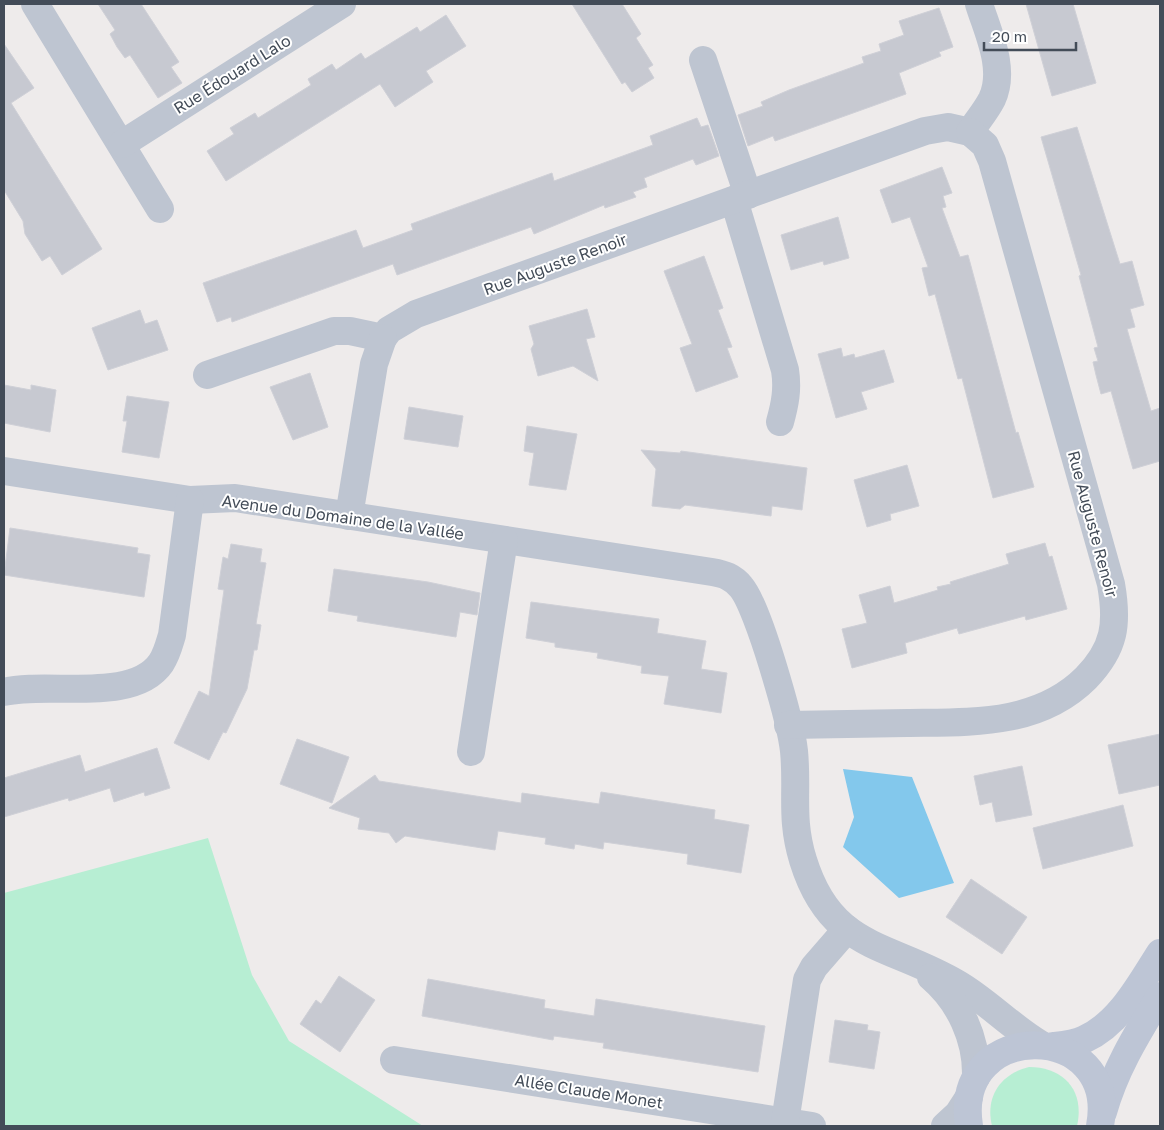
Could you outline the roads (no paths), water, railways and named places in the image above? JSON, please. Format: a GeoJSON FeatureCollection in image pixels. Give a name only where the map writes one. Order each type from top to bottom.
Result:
{"type":"FeatureCollection","features":[{"type":"Feature","properties":{"kind":"street"},"geometry":{"type":"LineString","coordinates":[[35,4],[160,209]]}},
{"type":"Feature","properties":{"kind":"street","name":"Rue Édouard Lalo"},"geometry":{"type":"LineString","coordinates":[[122,144],[342,4]]}},
{"type":"Feature","properties":{"kind":"street"},"geometry":{"type":"LineString","coordinates":[[970,132],[992,99],[997,79],[995,58],[979,4]]}},
{"type":"Feature","properties":{"kind":"street"},"geometry":{"type":"LineString","coordinates":[[702,60],[741,198],[784,370],[787,384],[786,398],[780,422]]}},
{"type":"Feature","properties":{"kind":"street","name":"Rue Auguste Renoir"},"geometry":{"type":"LineString","coordinates":[[382,338],[389,330],[416,314],[933,129],[955,128],[970,132],[985,145],[992,161],[1111,584],[1115,621],[1111,642],[1091,672],[1071,692],[1050,704],[1013,717],[971,722],[788,725]]}},
{"type":"Feature","properties":{"kind":"street"},"geometry":{"type":"LineString","coordinates":[[208,375],[334,331],[364,333],[382,338],[374,364],[349,516]]}},
{"type":"Feature","properties":{"kind":"street","name":"Avenue du Domaine de la Vallée"},"geometry":{"type":"LineString","coordinates":[[4,470],[190,500],[228,497],[712,572],[732,578],[745,592],[755,611],[788,725],[795,759],[793,802],[796,837],[816,892],[825,907],[848,929],[871,945],[958,984],[1016,1030],[1047,1045]]}},
{"type":"Feature","properties":{"kind":"street"},"geometry":{"type":"LineString","coordinates":[[4,692],[22,689],[118,687],[135,682],[160,665],[167,652],[172,635],[190,500]]}},
{"type":"Feature","properties":{"kind":"street"},"geometry":{"type":"LineString","coordinates":[[471,752],[504,540]]}},
{"type":"Feature","properties":{"kind":"street"},"geometry":{"type":"LineString","coordinates":[[784,1122],[807,980],[814,967],[848,929]]}},
{"type":"Feature","properties":{"kind":"street"},"geometry":{"type":"LineString","coordinates":[[945,1126],[958,1114],[988,1062],[1003,1052],[1021,1045],[1047,1045],[1084,1040],[1109,1023],[1138,989],[1160,953]]}},
{"type":"Feature","properties":{"kind":"street","name":"Avenue du Domaine de la Vallée"},"geometry":{"type":"LineString","coordinates":[[916,965],[944,991],[961,1013],[974,1048],[973,1087]]}},
{"type":"Feature","properties":{"kind":"street"},"geometry":{"type":"LineString","coordinates":[[1101,1121],[1110,1088],[1123,1058],[1160,996]]}},
{"type":"Feature","properties":{"kind":"street"},"geometry":{"type":"LineString","coordinates":[[1047,1045],[1080,1061],[1093,1077],[1101,1096],[1101,1121]]}},
{"type":"Feature","properties":{"kind":"street","name":"Allée Claude Monet"},"geometry":{"type":"LineString","coordinates":[[394,1060],[812,1126]]}},
{"type":"Feature","properties":{"kind":"street"},"geometry":{"type":"LineString","coordinates":[[969,1126],[973,1087]]}},
{"type":"Feature","properties":{"kind":"water"},"geometry":{"type":"Polygon","coordinates":[[[843,769],[912,777],[954,883],[899,898],[843,847],[854,817],[843,769]]]}}]}
